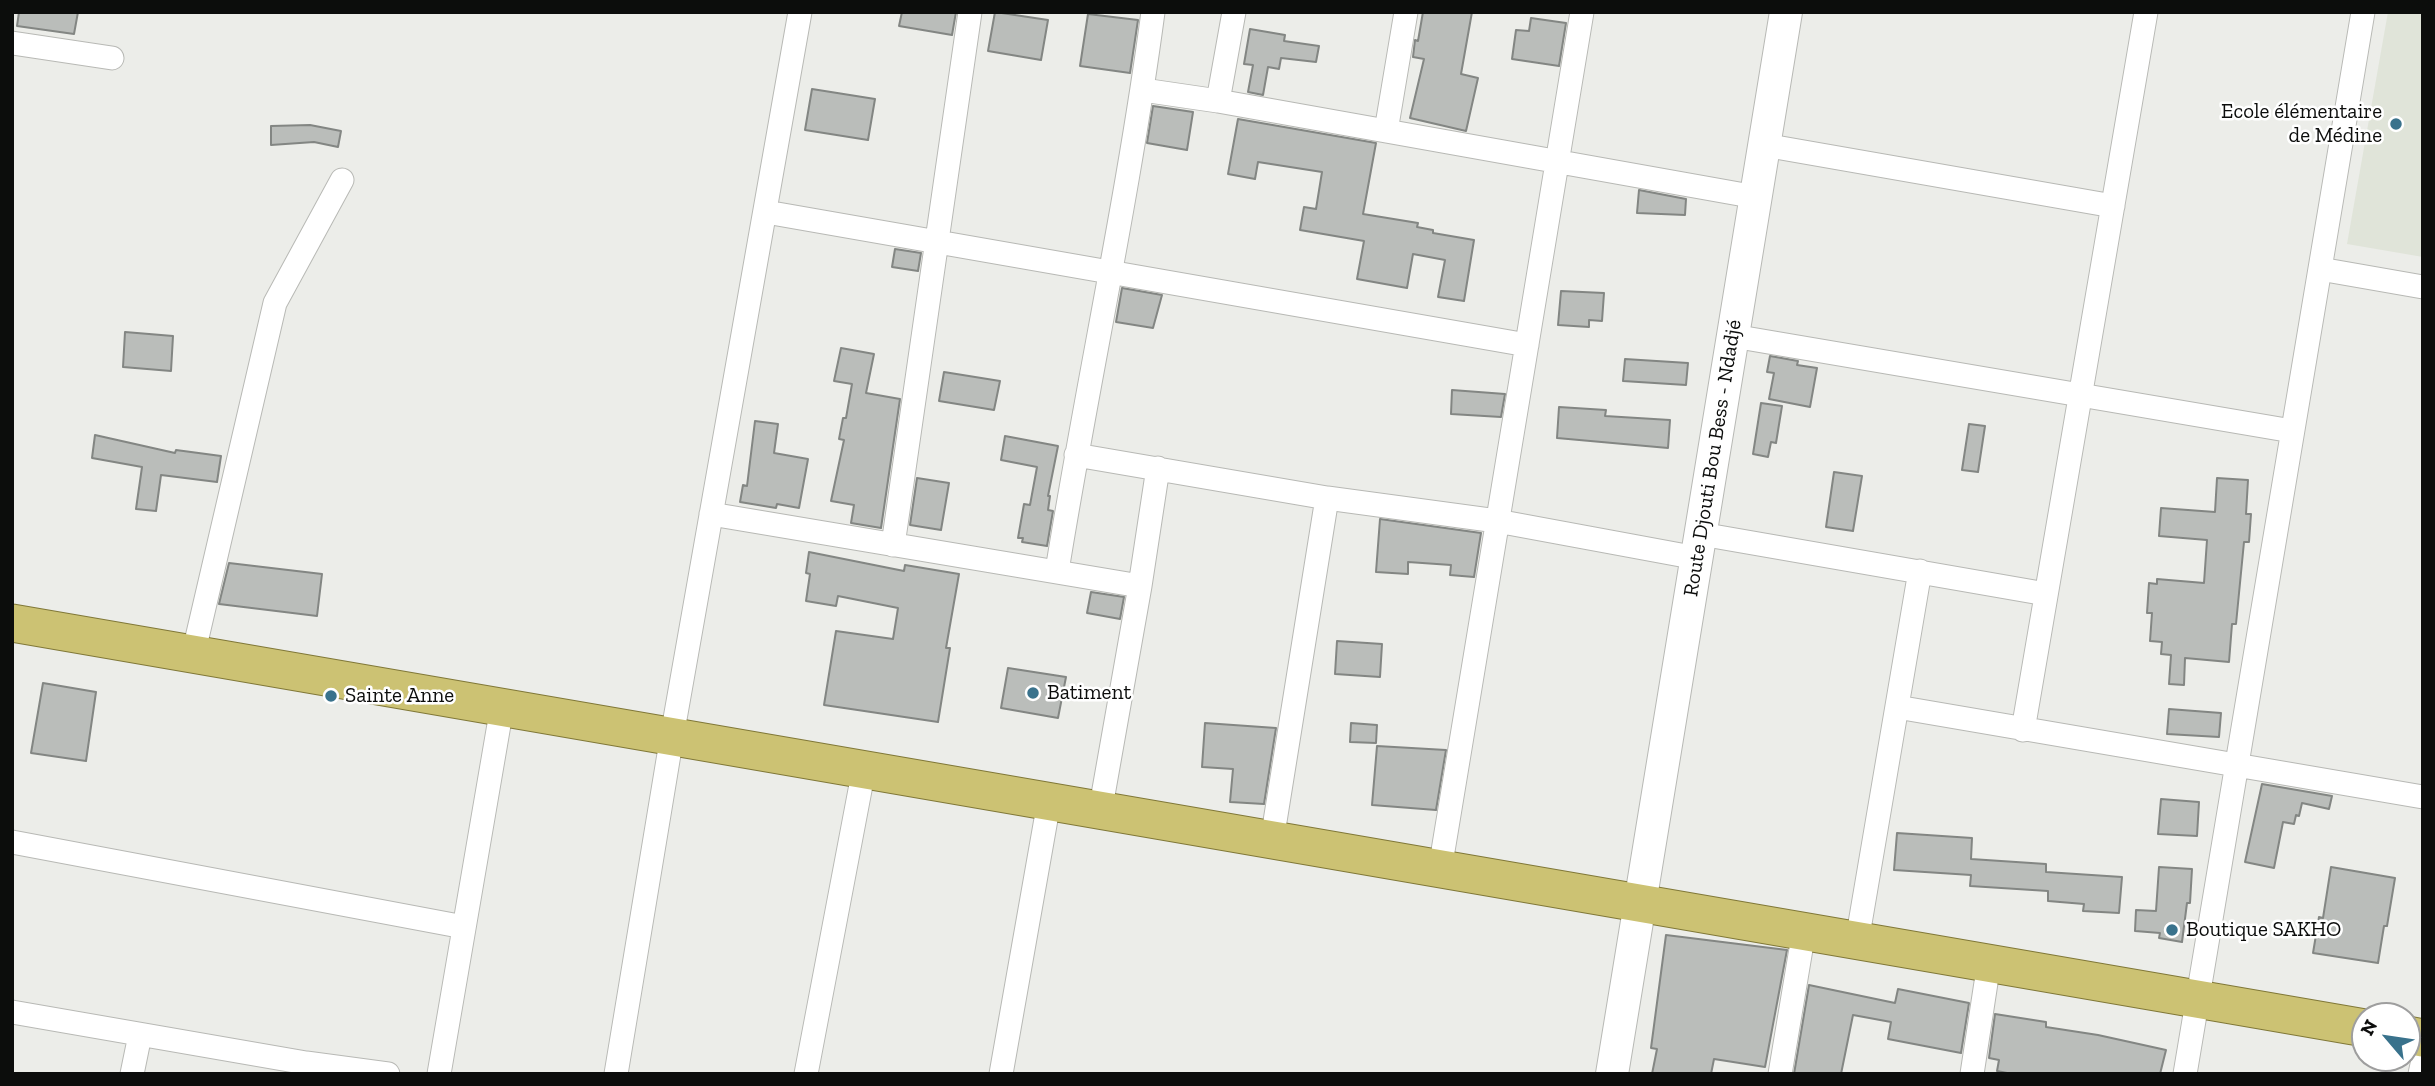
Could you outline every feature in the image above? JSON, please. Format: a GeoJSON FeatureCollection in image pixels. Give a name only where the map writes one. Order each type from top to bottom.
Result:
{"type":"FeatureCollection","features":[{"type":"Feature","properties":{"kind":"highway"},"geometry":{"type":"LineString","coordinates":[[12,623],[2351,1026]]}},
{"type":"Feature","properties":{"kind":"main road","name":"Route Djouti Bou Bess - Ndadjé"},"geometry":{"type":"LineString","coordinates":[[1612,1074],[1786,12]]}},
{"type":"Feature","properties":{"kind":"street"},"geometry":{"type":"LineString","coordinates":[[616,1074],[672,736],[800,12]]}},
{"type":"Feature","properties":{"kind":"street"},"geometry":{"type":"LineString","coordinates":[[893,545],[970,12]]}},
{"type":"Feature","properties":{"kind":"street"},"geometry":{"type":"LineString","coordinates":[[1057,571],[1143,90],[1153,12]]}},
{"type":"Feature","properties":{"kind":"street"},"geometry":{"type":"LineString","coordinates":[[1219,101],[1234,12]]}},
{"type":"Feature","properties":{"kind":"street"},"geometry":{"type":"LineString","coordinates":[[1385,131],[1406,12]]}},
{"type":"Feature","properties":{"kind":"street"},"geometry":{"type":"LineString","coordinates":[[1440,869],[1582,12]]}},
{"type":"Feature","properties":{"kind":"street"},"geometry":{"type":"LineString","coordinates":[[2023,730],[2146,12]]}},
{"type":"Feature","properties":{"kind":"street"},"geometry":{"type":"LineString","coordinates":[[2185,1074],[2362,12]]}},
{"type":"Feature","properties":{"kind":"street"},"geometry":{"type":"LineString","coordinates":[[12,43],[111,58]]}},
{"type":"Feature","properties":{"kind":"street"},"geometry":{"type":"LineString","coordinates":[[1143,90],[1219,101],[1756,197]]}},
{"type":"Feature","properties":{"kind":"street"},"geometry":{"type":"LineString","coordinates":[[1764,145],[2113,206]]}},
{"type":"Feature","properties":{"kind":"street"},"geometry":{"type":"LineString","coordinates":[[193,654],[275,303],[342,180]]}},
{"type":"Feature","properties":{"kind":"street"},"geometry":{"type":"LineString","coordinates":[[766,212],[1527,345]]}},
{"type":"Feature","properties":{"kind":"street"},"geometry":{"type":"LineString","coordinates":[[2319,269],[2423,286]]}},
{"type":"Feature","properties":{"kind":"street"},"geometry":{"type":"LineString","coordinates":[[1733,336],[2292,431]]}},
{"type":"Feature","properties":{"kind":"street"},"geometry":{"type":"LineString","coordinates":[[1076,455],[1327,498],[1699,546],[1920,571],[2046,594]]}},
{"type":"Feature","properties":{"kind":"street"},"geometry":{"type":"LineString","coordinates":[[1100,812],[1158,468]]}},
{"type":"Feature","properties":{"kind":"street"},"geometry":{"type":"LineString","coordinates":[[1272,840],[1327,498]]}},
{"type":"Feature","properties":{"kind":"street"},"geometry":{"type":"LineString","coordinates":[[711,514],[1140,586]]}},
{"type":"Feature","properties":{"kind":"street"},"geometry":{"type":"LineString","coordinates":[[1857,940],[1920,571]]}},
{"type":"Feature","properties":{"kind":"street"},"geometry":{"type":"LineString","coordinates":[[439,1074],[502,707]]}},
{"type":"Feature","properties":{"kind":"street"},"geometry":{"type":"LineString","coordinates":[[1897,707],[2423,797]]}},
{"type":"Feature","properties":{"kind":"street"},"geometry":{"type":"LineString","coordinates":[[806,1074],[864,769]]}},
{"type":"Feature","properties":{"kind":"street"},"geometry":{"type":"LineString","coordinates":[[1001,1074],[1049,802]]}},
{"type":"Feature","properties":{"kind":"street"},"geometry":{"type":"LineString","coordinates":[[12,842],[464,928]]}},
{"type":"Feature","properties":{"kind":"street"},"geometry":{"type":"LineString","coordinates":[[1780,1074],[1804,931]]}},
{"type":"Feature","properties":{"kind":"street"},"geometry":{"type":"LineString","coordinates":[[1972,1074],[1989,963]]}},
{"type":"Feature","properties":{"kind":"street"},"geometry":{"type":"LineString","coordinates":[[12,1012],[305,1068],[388,1074]]}},
{"type":"Feature","properties":{"kind":"street"},"geometry":{"type":"LineString","coordinates":[[132,1074],[140,1035]]}},
{"type":"Feature","properties":{"kind":"street"},"geometry":{"type":"LineString","coordinates":[[2420,1074],[2423,1060]]}},
{"type":"Feature","properties":{"kind":"shaded area","name":"Ecole élémentaire de Médine"},"geometry":{"type":"Polygon","coordinates":[[[2388,12],[2423,12],[2423,257],[2347,244],[2388,12]]]}},
{"type":"Feature","properties":{"kind":"building"},"geometry":{"type":"Polygon","coordinates":[[[19,12],[78,12],[74,34],[17,26],[19,12]]]}},
{"type":"Feature","properties":{"kind":"building"},"geometry":{"type":"Polygon","coordinates":[[[902,12],[956,12],[952,35],[899,26],[902,12]]]}},
{"type":"Feature","properties":{"kind":"building"},"geometry":{"type":"Polygon","coordinates":[[[995,12],[1048,20],[1041,60],[988,51],[995,12]]]}},
{"type":"Feature","properties":{"kind":"building"},"geometry":{"type":"Polygon","coordinates":[[[1423,12],[1472,12],[1461,74],[1478,78],[1466,131],[1410,118],[1424,59],[1413,57],[1423,12]]]}},
{"type":"Feature","properties":{"kind":"building"},"geometry":{"type":"Polygon","coordinates":[[[1088,14],[1138,20],[1130,73],[1080,66],[1088,14]]]}},
{"type":"Feature","properties":{"kind":"building"},"geometry":{"type":"Polygon","coordinates":[[[1531,18],[1566,23],[1559,66],[1512,59],[1516,30],[1529,31],[1531,18]]]}},
{"type":"Feature","properties":{"kind":"building"},"geometry":{"type":"Polygon","coordinates":[[[1250,29],[1285,35],[1284,41],[1319,46],[1316,62],[1281,58],[1279,69],[1268,67],[1263,95],[1248,92],[1253,65],[1244,64],[1250,29]]]}},
{"type":"Feature","properties":{"kind":"building"},"geometry":{"type":"Polygon","coordinates":[[[812,89],[875,99],[868,140],[805,130],[812,89]]]}},
{"type":"Feature","properties":{"kind":"building"},"geometry":{"type":"Polygon","coordinates":[[[1153,106],[1193,112],[1187,150],[1147,143],[1153,106]]]}},
{"type":"Feature","properties":{"kind":"building"},"geometry":{"type":"Polygon","coordinates":[[[1238,119],[1376,143],[1363,214],[1418,223],[1417,227],[1433,230],[1433,233],[1474,240],[1464,301],[1438,297],[1445,260],[1413,254],[1407,288],[1357,279],[1364,241],[1300,230],[1304,207],[1316,209],[1322,172],[1258,162],[1255,179],[1228,174],[1238,119]]]}},
{"type":"Feature","properties":{"kind":"building"},"geometry":{"type":"Polygon","coordinates":[[[310,125],[341,131],[338,147],[314,142],[271,145],[271,126],[310,125]]]}},
{"type":"Feature","properties":{"kind":"building"},"geometry":{"type":"Polygon","coordinates":[[[1639,190],[1686,199],[1685,215],[1637,213],[1639,190]]]}},
{"type":"Feature","properties":{"kind":"building"},"geometry":{"type":"Polygon","coordinates":[[[895,249],[921,253],[918,271],[892,267],[895,249]]]}},
{"type":"Feature","properties":{"kind":"building"},"geometry":{"type":"Polygon","coordinates":[[[1122,288],[1162,295],[1153,328],[1116,322],[1122,288]]]}},
{"type":"Feature","properties":{"kind":"building"},"geometry":{"type":"Polygon","coordinates":[[[1561,291],[1604,293],[1602,321],[1589,320],[1589,327],[1558,325],[1561,291]]]}},
{"type":"Feature","properties":{"kind":"building"},"geometry":{"type":"Polygon","coordinates":[[[125,332],[173,336],[171,371],[123,367],[125,332]]]}},
{"type":"Feature","properties":{"kind":"building"},"geometry":{"type":"Polygon","coordinates":[[[841,348],[874,354],[866,393],[900,399],[881,528],[851,523],[854,505],[831,501],[844,440],[839,439],[852,384],[834,381],[841,348]]]}},
{"type":"Feature","properties":{"kind":"building"},"geometry":{"type":"Polygon","coordinates":[[[1770,356],[1817,368],[1810,407],[1769,399],[1774,373],[1767,372],[1770,356]]]}},
{"type":"Feature","properties":{"kind":"building"},"geometry":{"type":"Polygon","coordinates":[[[1625,359],[1688,363],[1686,385],[1623,381],[1625,359]]]}},
{"type":"Feature","properties":{"kind":"building"},"geometry":{"type":"Polygon","coordinates":[[[944,372],[1000,381],[994,410],[939,401],[944,372]]]}},
{"type":"Feature","properties":{"kind":"building"},"geometry":{"type":"Polygon","coordinates":[[[1452,390],[1505,394],[1501,417],[1451,414],[1452,390]]]}},
{"type":"Feature","properties":{"kind":"building"},"geometry":{"type":"Polygon","coordinates":[[[1761,403],[1782,406],[1776,443],[1771,442],[1768,457],[1753,454],[1761,403]]]}},
{"type":"Feature","properties":{"kind":"building"},"geometry":{"type":"Polygon","coordinates":[[[1559,407],[1606,410],[1605,416],[1670,420],[1668,448],[1557,438],[1559,407]]]}},
{"type":"Feature","properties":{"kind":"building"},"geometry":{"type":"Polygon","coordinates":[[[755,421],[778,424],[774,453],[808,459],[799,508],[777,504],[776,508],[740,502],[743,485],[747,486],[755,421]]]}},
{"type":"Feature","properties":{"kind":"building"},"geometry":{"type":"Polygon","coordinates":[[[1969,424],[1985,426],[1978,472],[1962,470],[1969,424]]]}},
{"type":"Feature","properties":{"kind":"building"},"geometry":{"type":"Polygon","coordinates":[[[95,435],[175,453],[176,450],[221,456],[217,482],[161,475],[156,511],[136,509],[142,467],[92,458],[95,435]]]}},
{"type":"Feature","properties":{"kind":"building"},"geometry":{"type":"Polygon","coordinates":[[[1005,436],[1058,446],[1048,496],[1048,510],[1053,511],[1047,546],[1022,542],[1023,538],[1018,538],[1024,504],[1030,505],[1037,467],[1001,460],[1005,436]]]}},
{"type":"Feature","properties":{"kind":"building"},"geometry":{"type":"Polygon","coordinates":[[[1834,472],[1862,476],[1853,531],[1826,527],[1834,472]]]}},
{"type":"Feature","properties":{"kind":"building"},"geometry":{"type":"Polygon","coordinates":[[[917,478],[949,483],[941,530],[910,525],[917,478]]]}},
{"type":"Feature","properties":{"kind":"building"},"geometry":{"type":"Polygon","coordinates":[[[2217,478],[2248,480],[2246,514],[2251,514],[2249,542],[2244,542],[2236,624],[2232,624],[2229,662],[2185,658],[2184,685],[2169,684],[2171,655],[2161,654],[2162,642],[2150,641],[2152,613],[2147,613],[2149,583],[2157,584],[2157,579],[2204,583],[2207,540],[2159,536],[2161,508],[2215,512],[2217,478]]]}},
{"type":"Feature","properties":{"kind":"building"},"geometry":{"type":"Polygon","coordinates":[[[1380,519],[1481,533],[1474,577],[1450,575],[1451,565],[1408,562],[1408,574],[1376,572],[1380,519]]]}},
{"type":"Feature","properties":{"kind":"building"},"geometry":{"type":"Polygon","coordinates":[[[809,552],[904,571],[905,565],[959,574],[946,648],[950,648],[938,722],[824,705],[836,631],[893,639],[898,608],[838,596],[836,606],[806,601],[810,574],[806,573],[809,552]]]}},
{"type":"Feature","properties":{"kind":"building"},"geometry":{"type":"Polygon","coordinates":[[[229,563],[322,574],[317,616],[219,604],[229,563]]]}},
{"type":"Feature","properties":{"kind":"building"},"geometry":{"type":"Polygon","coordinates":[[[1091,592],[1124,597],[1120,619],[1087,613],[1091,592]]]}},
{"type":"Feature","properties":{"kind":"building"},"geometry":{"type":"Polygon","coordinates":[[[1337,641],[1382,644],[1380,677],[1335,674],[1337,641]]]}},
{"type":"Feature","properties":{"kind":"building","name":"Batiment"},"geometry":{"type":"Polygon","coordinates":[[[1008,668],[1066,677],[1058,718],[1001,708],[1008,668]]]}},
{"type":"Feature","properties":{"kind":"building"},"geometry":{"type":"Polygon","coordinates":[[[43,683],[96,692],[86,761],[31,753],[43,683]]]}},
{"type":"Feature","properties":{"kind":"building"},"geometry":{"type":"Polygon","coordinates":[[[2169,709],[2221,713],[2219,737],[2167,734],[2169,709]]]}},
{"type":"Feature","properties":{"kind":"building"},"geometry":{"type":"Polygon","coordinates":[[[1205,723],[1276,728],[1264,804],[1230,802],[1233,769],[1202,767],[1205,723]]]}},
{"type":"Feature","properties":{"kind":"building"},"geometry":{"type":"Polygon","coordinates":[[[1351,723],[1377,725],[1376,743],[1350,742],[1351,723]]]}},
{"type":"Feature","properties":{"kind":"building"},"geometry":{"type":"Polygon","coordinates":[[[1377,746],[1446,750],[1436,810],[1372,805],[1377,746]]]}},
{"type":"Feature","properties":{"kind":"building"},"geometry":{"type":"Polygon","coordinates":[[[2262,784],[2332,796],[2329,809],[2302,803],[2294,824],[2283,822],[2274,868],[2245,862],[2262,784]]]}},
{"type":"Feature","properties":{"kind":"building"},"geometry":{"type":"Polygon","coordinates":[[[2161,799],[2199,802],[2197,836],[2158,834],[2161,799]]]}},
{"type":"Feature","properties":{"kind":"building"},"geometry":{"type":"Polygon","coordinates":[[[1897,833],[1972,838],[1971,859],[2046,864],[2046,872],[2122,877],[2119,913],[2083,911],[2084,904],[2048,901],[2048,891],[1970,886],[1971,875],[1894,870],[1897,833]]]}},
{"type":"Feature","properties":{"kind":"building"},"geometry":{"type":"Polygon","coordinates":[[[2159,867],[2192,869],[2190,903],[2187,903],[2182,942],[2159,938],[2160,933],[2135,931],[2136,910],[2156,911],[2159,867]]]}},
{"type":"Feature","properties":{"kind":"building"},"geometry":{"type":"Polygon","coordinates":[[[2331,867],[2395,878],[2378,963],[2313,953],[2319,917],[2323,918],[2331,867]]]}},
{"type":"Feature","properties":{"kind":"building"},"geometry":{"type":"Polygon","coordinates":[[[1666,935],[1787,950],[1765,1067],[1714,1059],[1711,1074],[1652,1074],[1657,1049],[1651,1048],[1666,935]]]}},
{"type":"Feature","properties":{"kind":"building"},"geometry":{"type":"Polygon","coordinates":[[[1809,985],[1895,1003],[1898,989],[1969,1003],[1961,1053],[1888,1039],[1891,1022],[1853,1015],[1841,1074],[1794,1074],[1809,985]]]}},
{"type":"Feature","properties":{"kind":"building"},"geometry":{"type":"Polygon","coordinates":[[[1995,1014],[2046,1022],[2046,1027],[2166,1050],[2160,1074],[2012,1074],[1997,1071],[1999,1060],[1989,1058],[1995,1014]]]}},
{"type":"Feature","properties":{"kind":"place","name":"Ecole élémentaire de Médine"},"geometry":{"type":"Point","coordinates":[2396,124]}},
{"type":"Feature","properties":{"kind":"place","name":"Batiment"},"geometry":{"type":"Point","coordinates":[1033,693]}},
{"type":"Feature","properties":{"kind":"place","name":"Sainte Anne"},"geometry":{"type":"Point","coordinates":[331,696]}},
{"type":"Feature","properties":{"kind":"place","name":"Boutique SAKHO"},"geometry":{"type":"Point","coordinates":[2172,930]}}]}
